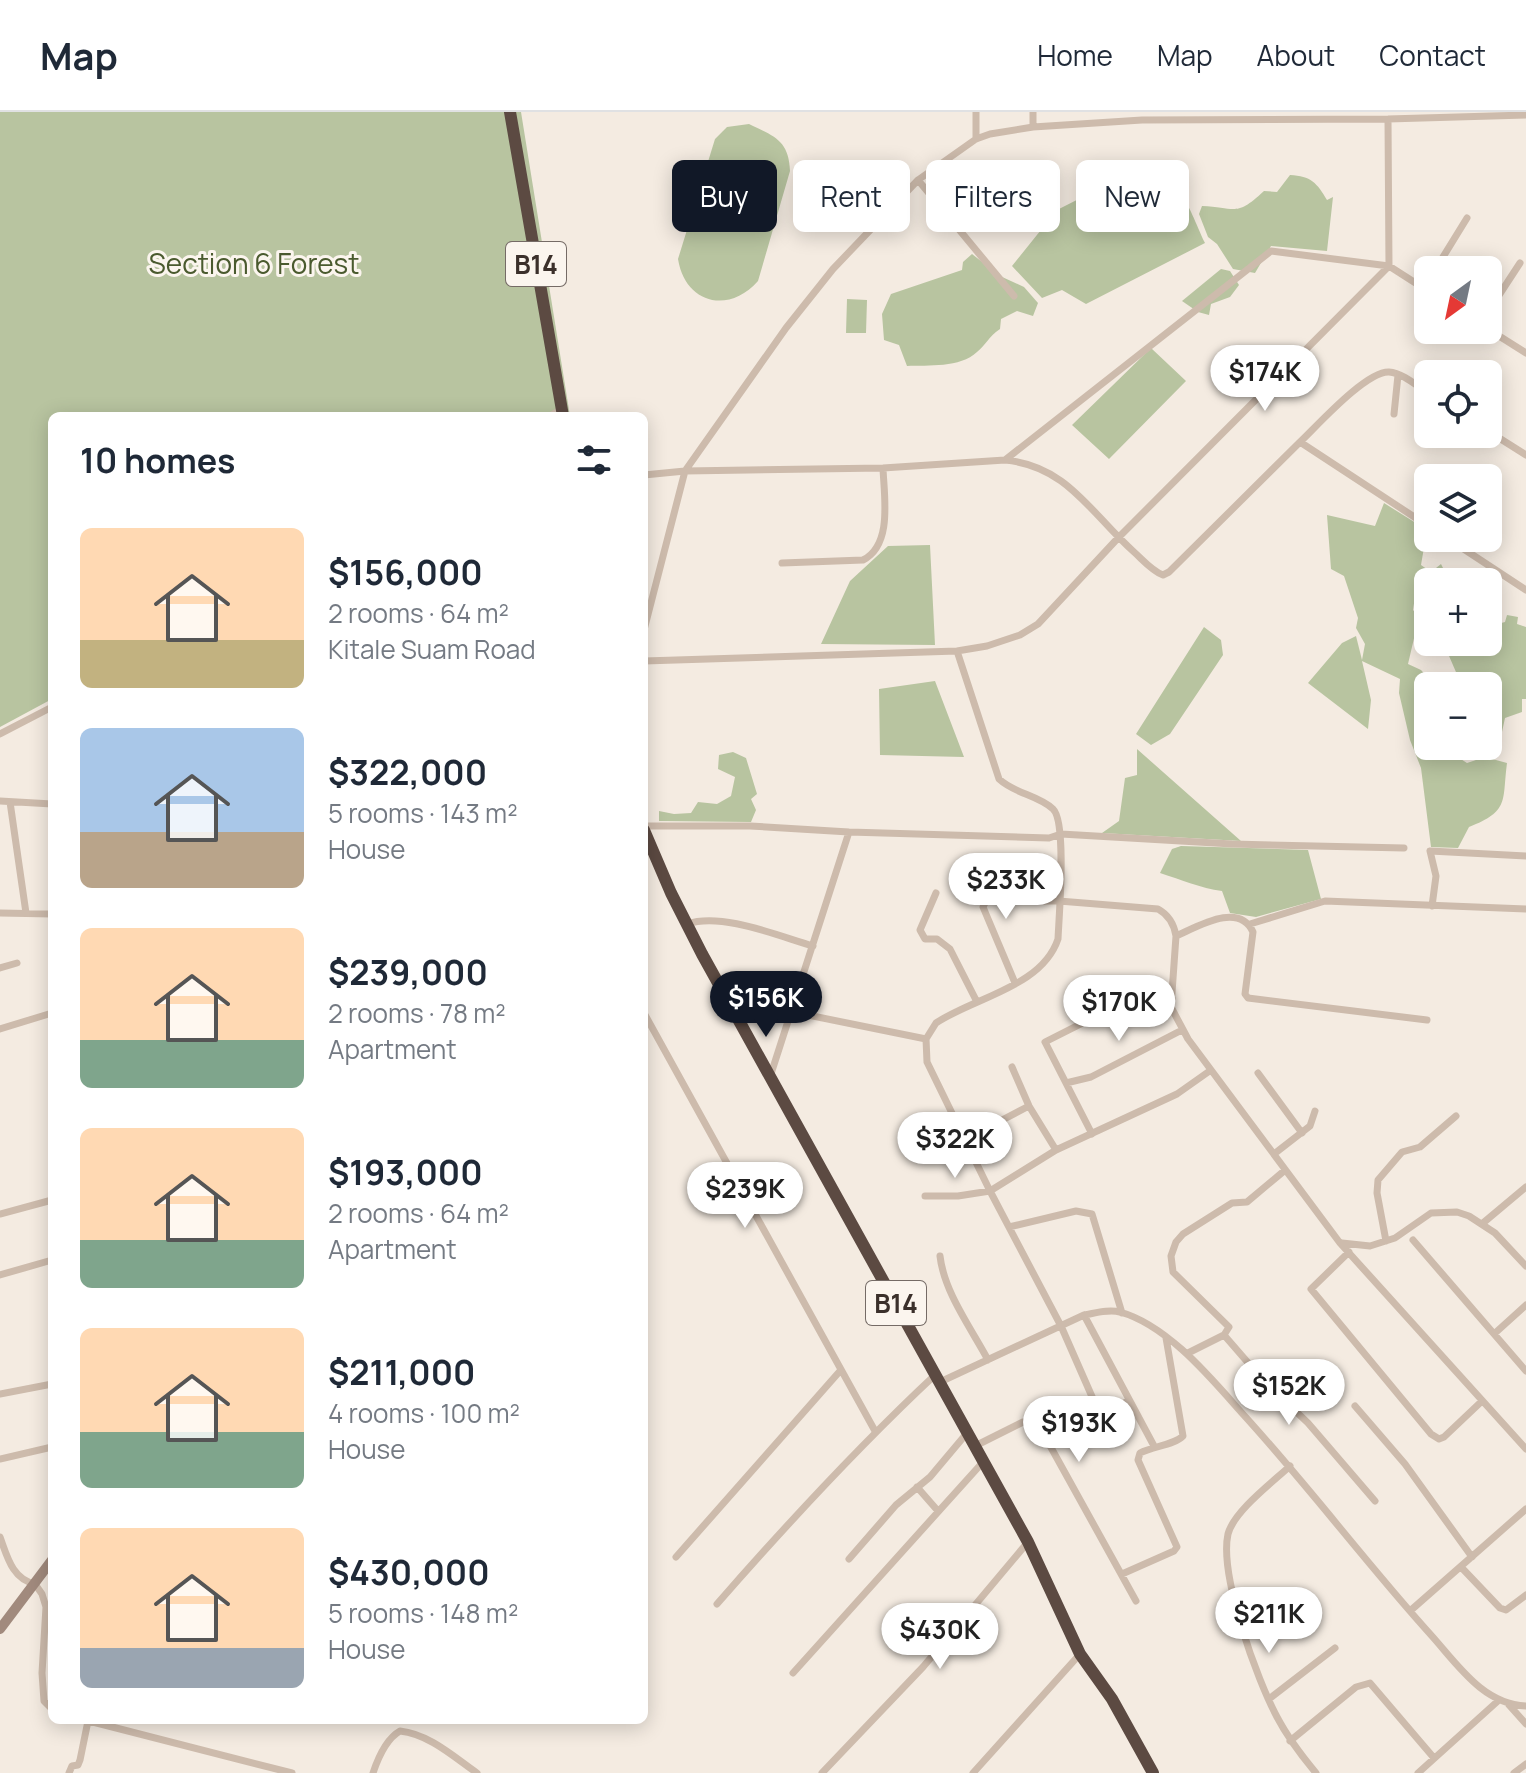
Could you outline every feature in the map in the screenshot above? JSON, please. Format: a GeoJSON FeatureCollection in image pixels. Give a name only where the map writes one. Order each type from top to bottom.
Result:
{"type":"FeatureCollection","features":[{"type":"Feature","properties":{"kind":"highway","name":"B14"},"geometry":{"type":"LineString","coordinates":[[510,112],[558,412]]}},
{"type":"Feature","properties":{"kind":"highway","name":"B14"},"geometry":{"type":"LineString","coordinates":[[648,838],[687,924],[1028,1542],[1080,1654],[1112,1699],[1153,1773]]}},
{"type":"Feature","properties":{"kind":"street"},"geometry":{"type":"LineString","coordinates":[[976,112],[976,139]]}},
{"type":"Feature","properties":{"kind":"street"},"geometry":{"type":"LineString","coordinates":[[1033,112],[1033,127]]}},
{"type":"Feature","properties":{"kind":"street"},"geometry":{"type":"LineString","coordinates":[[1088,112],[1088,124]]}},
{"type":"Feature","properties":{"kind":"street"},"geometry":{"type":"LineString","coordinates":[[648,614],[685,471],[807,300],[833,269],[918,180],[976,139],[1033,127],[1088,124],[1142,116],[1345,116],[1388,119],[1526,115]]}},
{"type":"Feature","properties":{"kind":"street"},"geometry":{"type":"LineString","coordinates":[[648,661],[957,651],[1010,640],[1038,624],[1118,538],[1389,266],[1388,119]]}},
{"type":"Feature","properties":{"kind":"street"},"geometry":{"type":"LineString","coordinates":[[918,180],[1014,296]]}},
{"type":"Feature","properties":{"kind":"street"},"geometry":{"type":"LineString","coordinates":[[1444,256],[1467,218]]}},
{"type":"Feature","properties":{"kind":"street"},"geometry":{"type":"LineString","coordinates":[[1005,460],[1271,251],[1389,266],[1414,280]]}},
{"type":"Feature","properties":{"kind":"street"},"geometry":{"type":"LineString","coordinates":[[1502,291],[1520,263]]}},
{"type":"Feature","properties":{"kind":"street"},"geometry":{"type":"LineString","coordinates":[[1502,338],[1526,353]]}},
{"type":"Feature","properties":{"kind":"street"},"geometry":{"type":"LineString","coordinates":[[648,475],[685,471],[883,468],[1005,460],[1041,467],[1062,481],[1118,538],[1160,575],[1166,575],[1300,442],[1372,376],[1388,372],[1414,385]]}},
{"type":"Feature","properties":{"kind":"street"},"geometry":{"type":"LineString","coordinates":[[1394,414],[1398,375]]}},
{"type":"Feature","properties":{"kind":"street"},"geometry":{"type":"LineString","coordinates":[[1502,440],[1526,455]]}},
{"type":"Feature","properties":{"kind":"street"},"geometry":{"type":"LineString","coordinates":[[1300,442],[1414,517]]}},
{"type":"Feature","properties":{"kind":"street"},"geometry":{"type":"LineString","coordinates":[[782,563],[863,560],[871,556],[877,548],[884,519],[883,468]]}},
{"type":"Feature","properties":{"kind":"street"},"geometry":{"type":"LineString","coordinates":[[1468,552],[1526,590]]}},
{"type":"Feature","properties":{"kind":"street"},"geometry":{"type":"LineString","coordinates":[[957,651],[999,779],[1008,788],[1049,806],[1058,814],[1061,834],[1058,939],[1055,950],[1039,971],[936,1023],[926,1039],[929,1069],[1061,1326],[1097,1408],[1108,1414],[1129,1400]]}},
{"type":"Feature","properties":{"kind":"street"},"geometry":{"type":"LineString","coordinates":[[0,734],[48,709]]}},
{"type":"Feature","properties":{"kind":"street"},"geometry":{"type":"LineString","coordinates":[[0,801],[48,804]]}},
{"type":"Feature","properties":{"kind":"street"},"geometry":{"type":"LineString","coordinates":[[10,802],[26,913]]}},
{"type":"Feature","properties":{"kind":"street"},"geometry":{"type":"LineString","coordinates":[[648,828],[750,826],[1049,838],[1061,834],[1232,844],[1404,848]]}},
{"type":"Feature","properties":{"kind":"street"},"geometry":{"type":"LineString","coordinates":[[770,1077],[849,832]]}},
{"type":"Feature","properties":{"kind":"street"},"geometry":{"type":"LineString","coordinates":[[1432,906],[1436,876],[1430,851],[1526,856]]}},
{"type":"Feature","properties":{"kind":"street"},"geometry":{"type":"LineString","coordinates":[[936,893],[920,930],[925,939],[937,939],[950,949],[977,1002]]}},
{"type":"Feature","properties":{"kind":"street"},"geometry":{"type":"LineString","coordinates":[[1015,983],[983,907],[990,900],[1059,901],[1158,909],[1169,917],[1176,936],[1172,998],[1174,1015],[1182,1030],[1340,1243],[1526,1449]]}},
{"type":"Feature","properties":{"kind":"street"},"geometry":{"type":"LineString","coordinates":[[1176,936],[1222,918],[1235,917],[1250,924],[1325,901],[1526,909]]}},
{"type":"Feature","properties":{"kind":"street"},"geometry":{"type":"LineString","coordinates":[[0,913],[48,914]]}},
{"type":"Feature","properties":{"kind":"street"},"geometry":{"type":"LineString","coordinates":[[687,924],[702,919],[744,926],[813,946]]}},
{"type":"Feature","properties":{"kind":"street"},"geometry":{"type":"LineString","coordinates":[[1250,924],[1253,932],[1245,994],[1248,998],[1427,1020]]}},
{"type":"Feature","properties":{"kind":"street"},"geometry":{"type":"LineString","coordinates":[[0,968],[17,963]]}},
{"type":"Feature","properties":{"kind":"street"},"geometry":{"type":"LineString","coordinates":[[1092,1134],[1045,1042],[1136,996],[1172,998]]}},
{"type":"Feature","properties":{"kind":"street"},"geometry":{"type":"LineString","coordinates":[[793,1012],[926,1039]]}},
{"type":"Feature","properties":{"kind":"street"},"geometry":{"type":"LineString","coordinates":[[0,1029],[48,1014]]}},
{"type":"Feature","properties":{"kind":"street"},"geometry":{"type":"LineString","coordinates":[[648,1020],[875,1431]]}},
{"type":"Feature","properties":{"kind":"street"},"geometry":{"type":"LineString","coordinates":[[1066,1083],[1091,1077],[1182,1030]]}},
{"type":"Feature","properties":{"kind":"street"},"geometry":{"type":"LineString","coordinates":[[1012,1067],[1029,1106],[1056,1150]]}},
{"type":"Feature","properties":{"kind":"street"},"geometry":{"type":"LineString","coordinates":[[925,1196],[958,1196],[990,1191],[1056,1150],[1177,1094],[1211,1070]]}},
{"type":"Feature","properties":{"kind":"street"},"geometry":{"type":"LineString","coordinates":[[1258,1073],[1302,1133]]}},
{"type":"Feature","properties":{"kind":"street"},"geometry":{"type":"LineString","coordinates":[[964,1140],[1029,1106]]}},
{"type":"Feature","properties":{"kind":"street"},"geometry":{"type":"LineString","coordinates":[[1274,1154],[1314,1121],[1315,1111]]}},
{"type":"Feature","properties":{"kind":"street"},"geometry":{"type":"LineString","coordinates":[[1386,1241],[1377,1193],[1378,1180],[1405,1150],[1420,1147],[1456,1116]]}},
{"type":"Feature","properties":{"kind":"street"},"geometry":{"type":"LineString","coordinates":[[1188,1353],[1224,1335],[1229,1327],[1173,1272],[1171,1256],[1176,1242],[1183,1234],[1232,1203],[1247,1202],[1284,1171]]}},
{"type":"Feature","properties":{"kind":"street"},"geometry":{"type":"LineString","coordinates":[[1483,1223],[1526,1187]]}},
{"type":"Feature","properties":{"kind":"street"},"geometry":{"type":"LineString","coordinates":[[0,1214],[48,1201]]}},
{"type":"Feature","properties":{"kind":"street"},"geometry":{"type":"LineString","coordinates":[[1009,1227],[1076,1211],[1092,1214],[1122,1313]]}},
{"type":"Feature","properties":{"kind":"street"},"geometry":{"type":"LineString","coordinates":[[1340,1243],[1370,1246],[1395,1238],[1431,1213],[1457,1212],[1483,1223],[1525,1264]]}},
{"type":"Feature","properties":{"kind":"street"},"geometry":{"type":"LineString","coordinates":[[1413,1240],[1526,1371]]}},
{"type":"Feature","properties":{"kind":"street"},"geometry":{"type":"LineString","coordinates":[[1349,1252],[1311,1289],[1431,1434],[1439,1439],[1444,1437],[1482,1401]]}},
{"type":"Feature","properties":{"kind":"street"},"geometry":{"type":"LineString","coordinates":[[940,1256],[951,1291],[988,1360]]}},
{"type":"Feature","properties":{"kind":"street"},"geometry":{"type":"LineString","coordinates":[[0,1275],[48,1261]]}},
{"type":"Feature","properties":{"kind":"street"},"geometry":{"type":"LineString","coordinates":[[1494,1334],[1526,1305]]}},
{"type":"Feature","properties":{"kind":"street"},"geometry":{"type":"LineString","coordinates":[[717,1604],[875,1431],[937,1378],[988,1360],[1084,1315],[1110,1311],[1122,1313],[1188,1353],[1290,1466],[1410,1611],[1479,1688],[1502,1701],[1526,1724]]}},
{"type":"Feature","properties":{"kind":"street"},"geometry":{"type":"LineString","coordinates":[[1084,1315],[1154,1446]]}},
{"type":"Feature","properties":{"kind":"street"},"geometry":{"type":"LineString","coordinates":[[1224,1335],[1263,1380],[1308,1423],[1375,1501]]}},
{"type":"Feature","properties":{"kind":"street"},"geometry":{"type":"LineString","coordinates":[[1122,1574],[1177,1547],[1139,1466],[1140,1453],[1183,1436],[1166,1338]]}},
{"type":"Feature","properties":{"kind":"street"},"geometry":{"type":"LineString","coordinates":[[676,1557],[840,1371]]}},
{"type":"Feature","properties":{"kind":"street"},"geometry":{"type":"LineString","coordinates":[[0,1394],[48,1385]]}},
{"type":"Feature","properties":{"kind":"street"},"geometry":{"type":"LineString","coordinates":[[1355,1406],[1405,1464],[1472,1557]]}},
{"type":"Feature","properties":{"kind":"street"},"geometry":{"type":"LineString","coordinates":[[975,1446],[1023,1422],[1038,1424],[1136,1601]]}},
{"type":"Feature","properties":{"kind":"street"},"geometry":{"type":"LineString","coordinates":[[849,1559],[896,1505],[930,1477],[967,1433]]}},
{"type":"Feature","properties":{"kind":"street"},"geometry":{"type":"LineString","coordinates":[[0,1459],[48,1448]]}},
{"type":"Feature","properties":{"kind":"street"},"geometry":{"type":"LineString","coordinates":[[793,1673],[983,1462]]}},
{"type":"Feature","properties":{"kind":"street"},"geometry":{"type":"LineString","coordinates":[[1290,1466],[1235,1520],[1228,1533],[1228,1560],[1237,1607],[1269,1699],[1290,1741],[1316,1773]]}},
{"type":"Feature","properties":{"kind":"street"},"geometry":{"type":"LineString","coordinates":[[917,1487],[938,1511]]}},
{"type":"Feature","properties":{"kind":"street"},"geometry":{"type":"LineString","coordinates":[[1410,1611],[1526,1509]]}},
{"type":"Feature","properties":{"kind":"street"},"geometry":{"type":"LineString","coordinates":[[0,1537],[16,1574],[25,1582],[35,1584],[46,1607],[42,1673],[44,1701],[48,1705]]}},
{"type":"Feature","properties":{"kind":"street"},"geometry":{"type":"LineString","coordinates":[[822,1773],[923,1667],[1028,1542]]}},
{"type":"Feature","properties":{"kind":"street"},"geometry":{"type":"LineString","coordinates":[[0,1629],[48,1566]]}},
{"type":"Feature","properties":{"kind":"street"},"geometry":{"type":"LineString","coordinates":[[1461,1567],[1500,1608],[1506,1610],[1526,1595]]}},
{"type":"Feature","properties":{"kind":"street"},"geometry":{"type":"LineString","coordinates":[[1269,1699],[1335,1648]]}},
{"type":"Feature","properties":{"kind":"street"},"geometry":{"type":"LineString","coordinates":[[973,1773],[1080,1654]]}},
{"type":"Feature","properties":{"kind":"street"},"geometry":{"type":"LineString","coordinates":[[1290,1741],[1356,1687],[1370,1683],[1434,1758]]}},
{"type":"Feature","properties":{"kind":"street"},"geometry":{"type":"LineString","coordinates":[[1502,1701],[1526,1706]]}},
{"type":"Feature","properties":{"kind":"street"},"geometry":{"type":"LineString","coordinates":[[1418,1773],[1502,1701]]}},
{"type":"Feature","properties":{"kind":"street"},"geometry":{"type":"LineString","coordinates":[[69,1773],[80,1760],[86,1724]]}},
{"type":"Feature","properties":{"kind":"street"},"geometry":{"type":"LineString","coordinates":[[102,1724],[292,1773]]}},
{"type":"Feature","properties":{"kind":"street"},"geometry":{"type":"LineString","coordinates":[[373,1773],[391,1736],[400,1731],[413,1733],[439,1746],[477,1773]]}},
{"type":"Feature","properties":{"kind":"street"},"geometry":{"type":"LineString","coordinates":[[1514,1773],[1526,1764]]}},
{"type":"Feature","properties":{"kind":"green space","name":"Section 6 Forest"},"geometry":{"type":"Polygon","coordinates":[[[0,112],[521,112],[569,412],[48,412],[48,701],[0,727],[0,112]]]}},
{"type":"Feature","properties":{"kind":"green space"},"geometry":{"type":"Polygon","coordinates":[[[749,124],[773,136],[787,152],[790,171],[777,216],[777,160],[709,160],[715,139],[727,127],[749,124]]]}},
{"type":"Feature","properties":{"kind":"green space"},"geometry":{"type":"Polygon","coordinates":[[[1290,175],[1313,182],[1327,200],[1333,197],[1327,251],[1271,246],[1255,273],[1233,269],[1217,244],[1208,237],[1199,214],[1202,206],[1241,208],[1264,191],[1277,192],[1290,175]]]}},
{"type":"Feature","properties":{"kind":"green space"},"geometry":{"type":"Polygon","coordinates":[[[1076,200],[1076,232],[1189,232],[1189,207],[1205,243],[1086,304],[1062,290],[1042,298],[1012,266],[1039,232],[1060,232],[1060,208],[1076,200]]]}},
{"type":"Feature","properties":{"kind":"green space"},"geometry":{"type":"Polygon","coordinates":[[[686,232],[772,232],[758,281],[734,298],[721,301],[698,294],[682,274],[678,259],[686,232]]]}},
{"type":"Feature","properties":{"kind":"green space"},"geometry":{"type":"Polygon","coordinates":[[[972,254],[1000,276],[1024,287],[1038,303],[1033,316],[1017,311],[1001,319],[1000,329],[977,352],[962,361],[907,366],[899,345],[884,340],[882,314],[891,294],[962,270],[963,262],[972,254]]]}},
{"type":"Feature","properties":{"kind":"green space"},"geometry":{"type":"Polygon","coordinates":[[[1221,269],[1230,271],[1239,285],[1230,297],[1211,304],[1209,315],[1198,312],[1182,301],[1221,269]]]}},
{"type":"Feature","properties":{"kind":"green space"},"geometry":{"type":"Polygon","coordinates":[[[847,299],[867,300],[866,333],[846,333],[847,299]]]}},
{"type":"Feature","properties":{"kind":"green space"},"geometry":{"type":"Polygon","coordinates":[[[1151,348],[1186,381],[1109,459],[1072,425],[1151,348]]]}},
{"type":"Feature","properties":{"kind":"green space"},"geometry":{"type":"Polygon","coordinates":[[[1384,503],[1414,522],[1414,552],[1423,552],[1421,565],[1425,568],[1414,568],[1414,638],[1408,664],[1423,672],[1414,672],[1414,750],[1399,693],[1400,679],[1362,661],[1371,700],[1368,729],[1308,683],[1342,643],[1356,636],[1362,660],[1365,644],[1356,628],[1358,618],[1344,576],[1331,569],[1327,515],[1375,526],[1384,503]]]}},
{"type":"Feature","properties":{"kind":"green space"},"geometry":{"type":"Polygon","coordinates":[[[930,545],[935,645],[821,644],[850,581],[888,546],[930,545]]]}},
{"type":"Feature","properties":{"kind":"green space"},"geometry":{"type":"Polygon","coordinates":[[[1507,615],[1518,617],[1517,624],[1526,627],[1526,699],[1522,699],[1522,712],[1505,718],[1502,732],[1502,672],[1456,672],[1449,656],[1502,656],[1502,623],[1507,615]]]}},
{"type":"Feature","properties":{"kind":"green space"},"geometry":{"type":"Polygon","coordinates":[[[1204,627],[1221,640],[1223,655],[1170,734],[1151,745],[1136,734],[1204,627]]]}},
{"type":"Feature","properties":{"kind":"green space"},"geometry":{"type":"Polygon","coordinates":[[[935,681],[964,757],[880,755],[879,689],[935,681]]]}},
{"type":"Feature","properties":{"kind":"green space"},"geometry":{"type":"Polygon","coordinates":[[[1137,749],[1241,841],[1102,833],[1119,821],[1125,778],[1137,775],[1137,749]]]}},
{"type":"Feature","properties":{"kind":"green space"},"geometry":{"type":"Polygon","coordinates":[[[733,752],[746,758],[757,794],[751,799],[756,810],[751,822],[659,821],[659,811],[691,813],[698,802],[717,804],[731,796],[735,777],[718,769],[719,755],[733,752]]]}},
{"type":"Feature","properties":{"kind":"green space"},"geometry":{"type":"Polygon","coordinates":[[[1418,760],[1462,760],[1467,763],[1496,760],[1507,763],[1502,803],[1492,816],[1469,827],[1458,848],[1431,847],[1418,760]]]}},
{"type":"Feature","properties":{"kind":"green space"},"geometry":{"type":"Polygon","coordinates":[[[1181,846],[1308,850],[1321,899],[1256,917],[1230,913],[1222,891],[1160,873],[1172,849],[1181,846]]]}}]}
